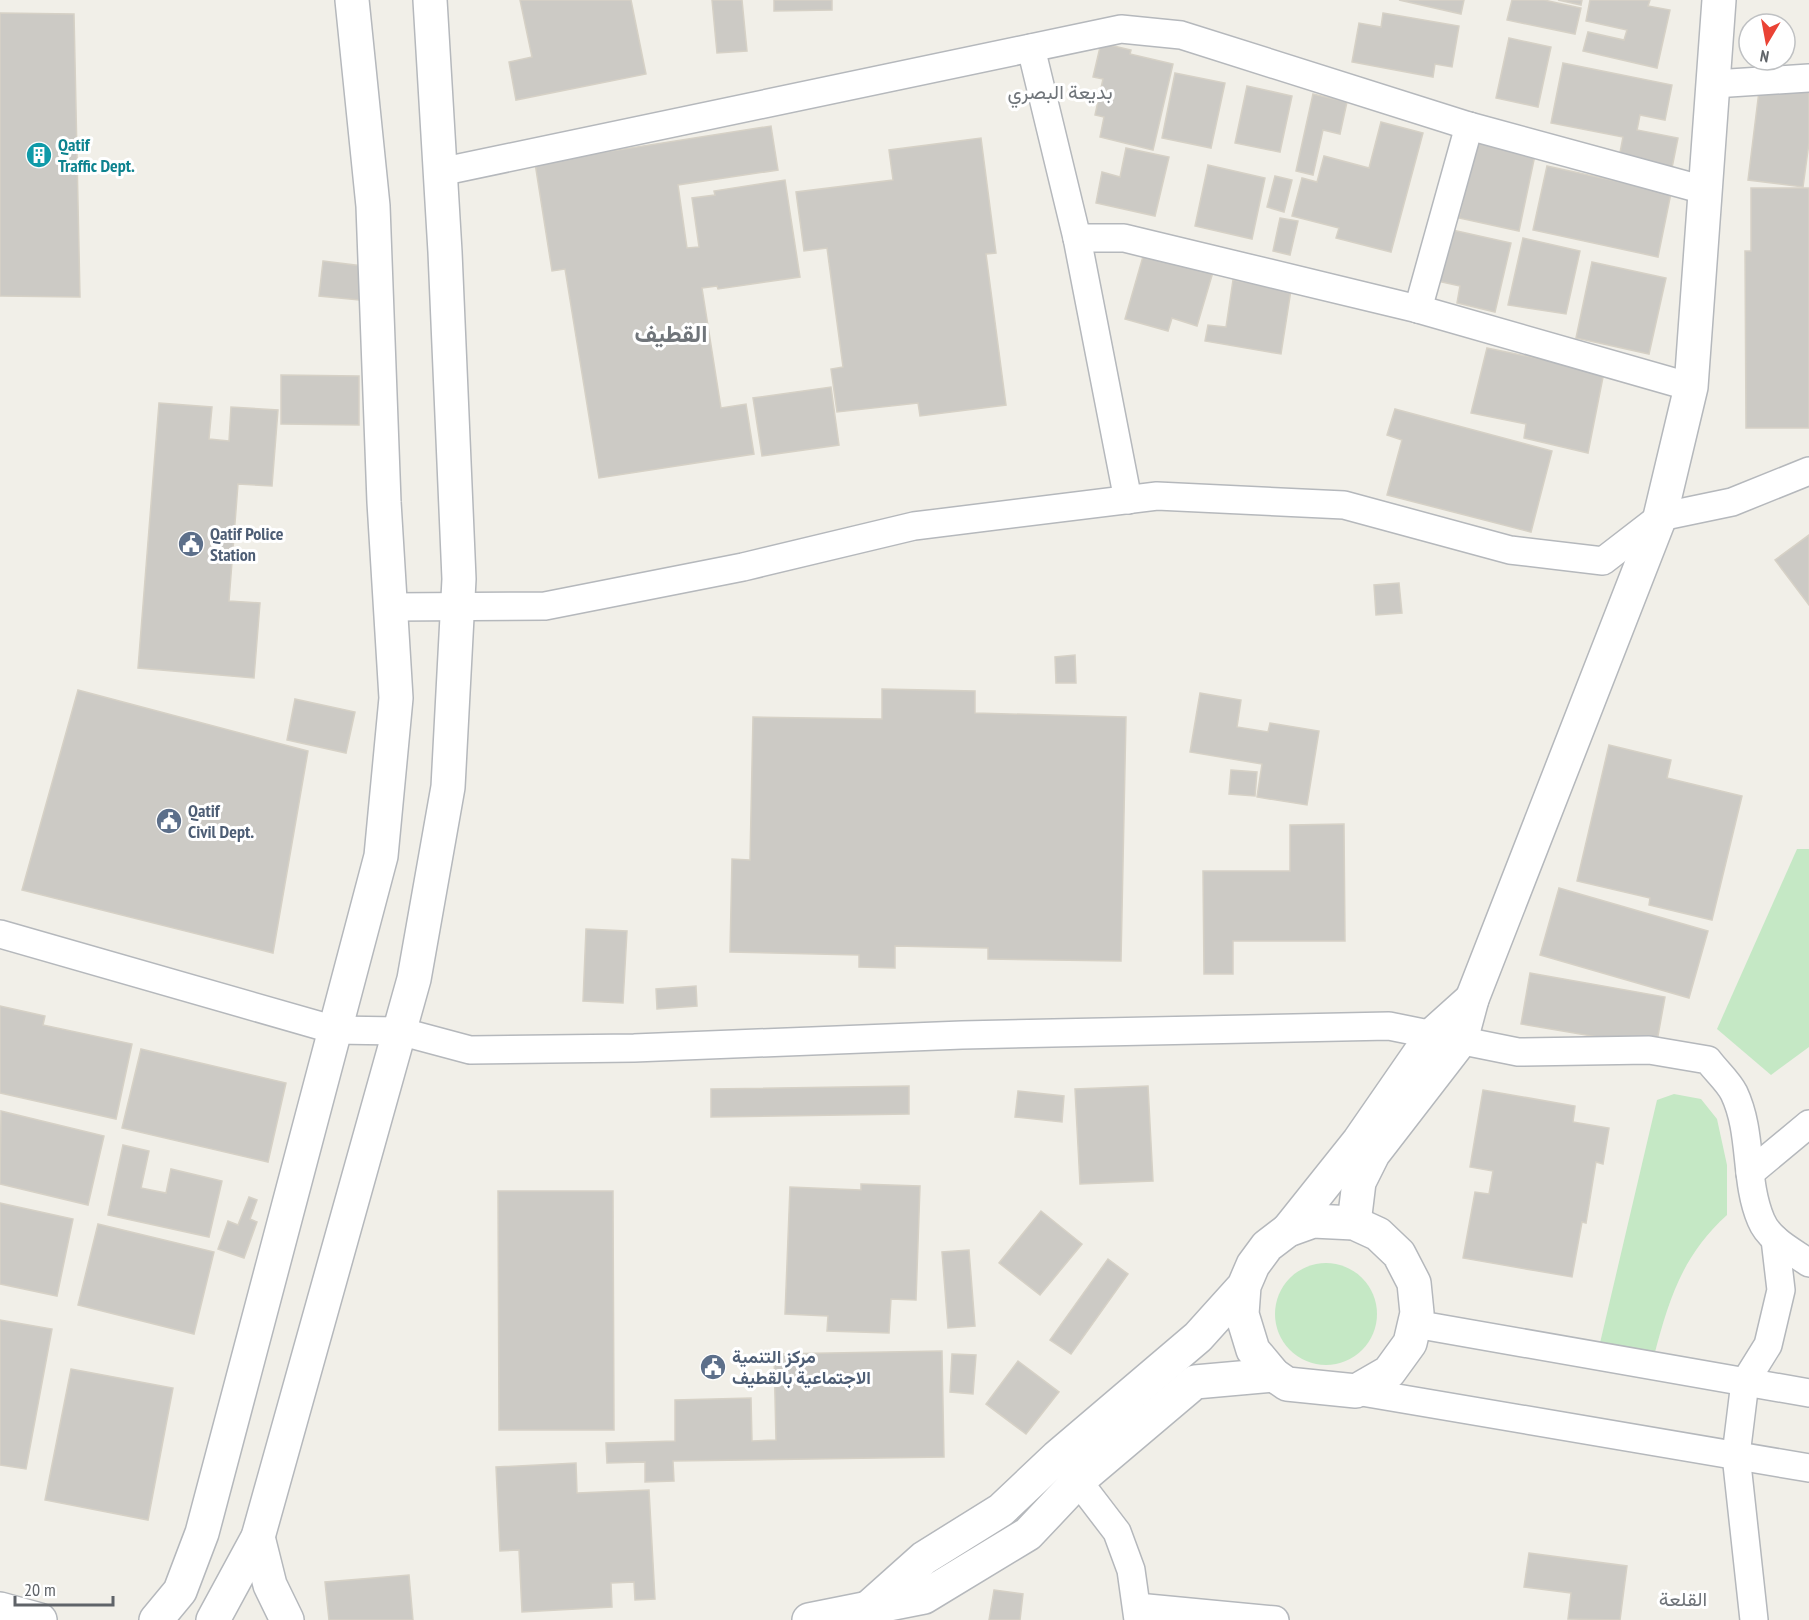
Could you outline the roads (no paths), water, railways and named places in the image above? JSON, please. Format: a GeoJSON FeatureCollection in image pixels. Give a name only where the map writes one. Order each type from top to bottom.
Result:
{"type":"FeatureCollection","features":[{"type":"Feature","properties":{"kind":"street"},"geometry":{"type":"LineString","coordinates":[[156,1620],[180,1591],[202,1533],[381,856],[396,698],[373,206],[352,0]]}},
{"type":"Feature","properties":{"kind":"street"},"geometry":{"type":"LineString","coordinates":[[213,1620],[258,1537],[414,979],[448,787],[459,579],[430,0]]}},
{"type":"Feature","properties":{"kind":"street"},"geometry":{"type":"LineString","coordinates":[[1354,1223],[1359,1182],[1373,1154],[1472,999],[1659,517],[1691,387],[1719,0]]}},
{"type":"Feature","properties":{"kind":"street"},"geometry":{"type":"LineString","coordinates":[[440,172],[1121,29],[1181,35],[1468,126],[1704,190]]}},
{"type":"Feature","properties":{"kind":"street"},"geometry":{"type":"LineString","coordinates":[[1031,48],[1077,238],[1128,500]]}},
{"type":"Feature","properties":{"kind":"street"},"geometry":{"type":"LineString","coordinates":[[1714,84],[1809,78]]}},
{"type":"Feature","properties":{"kind":"street"},"geometry":{"type":"LineString","coordinates":[[1418,309],[1468,126]]}},
{"type":"Feature","properties":{"kind":"street"},"geometry":{"type":"LineString","coordinates":[[1077,238],[1124,238],[1418,309],[1691,387]]}},
{"type":"Feature","properties":{"kind":"street"},"geometry":{"type":"LineString","coordinates":[[390,607],[545,606],[743,567],[914,526],[1157,496],[1344,505],[1510,550],[1603,561],[1659,517],[1732,502],[1809,471]]}},
{"type":"Feature","properties":{"kind":"street"},"geometry":{"type":"LineString","coordinates":[[1,940],[335,1030],[399,1031],[470,1050],[634,1048],[962,1035],[1389,1026],[1518,1052],[1649,1050],[1708,1060],[1734,1092],[1746,1134],[1750,1173],[1761,1221],[1775,1239],[1809,1263]]}},
{"type":"Feature","properties":{"kind":"street"},"geometry":{"type":"LineString","coordinates":[[1447,1037],[1288,1230],[1267,1246],[1252,1265],[1244,1286],[1242,1314],[1253,1350],[1274,1376],[1287,1384],[1356,1391],[1809,1468]]}},
{"type":"Feature","properties":{"kind":"street"},"geometry":{"type":"LineString","coordinates":[[1750,1173],[1809,1124]]}},
{"type":"Feature","properties":{"kind":"street"},"geometry":{"type":"LineString","coordinates":[[1288,1230],[1313,1221],[1354,1223],[1378,1234],[1399,1254],[1414,1283],[1418,1314],[1410,1343],[1389,1372],[1356,1391]]}},
{"type":"Feature","properties":{"kind":"street"},"geometry":{"type":"LineString","coordinates":[[1754,1620],[1736,1455],[1745,1382],[1768,1345],[1781,1290],[1775,1239]]}},
{"type":"Feature","properties":{"kind":"street"},"geometry":{"type":"LineString","coordinates":[[868,1608],[924,1558],[1001,1510],[1058,1457],[1198,1337],[1244,1286]]}},
{"type":"Feature","properties":{"kind":"street"},"geometry":{"type":"LineString","coordinates":[[1414,1324],[1809,1393]]}},
{"type":"Feature","properties":{"kind":"street"},"geometry":{"type":"LineString","coordinates":[[809,1620],[924,1597],[1028,1534],[1078,1481],[1195,1382],[1274,1376]]}},
{"type":"Feature","properties":{"kind":"street"},"geometry":{"type":"LineString","coordinates":[[1078,1481],[1117,1532],[1131,1570],[1137,1613],[1275,1620]]}},
{"type":"Feature","properties":{"kind":"street"},"geometry":{"type":"LineString","coordinates":[[258,1537],[270,1585],[287,1620]]}},
{"type":"Feature","properties":{"kind":"street"},"geometry":{"type":"LineString","coordinates":[[0,1610],[40,1620]]}},
{"type":"Feature","properties":{"kind":"place","name":"Qatif Traffic Dept."},"geometry":{"type":"Point","coordinates":[39,155]}},
{"type":"Feature","properties":{"kind":"place","name":"Qatif Police Station"},"geometry":{"type":"Point","coordinates":[191,544]}},
{"type":"Feature","properties":{"kind":"place","name":"Qatif Civil Dept."},"geometry":{"type":"Point","coordinates":[169,821]}},
{"type":"Feature","properties":{"kind":"place","name":"مركز التنمية الاجتماعية بالقطيف"},"geometry":{"type":"Point","coordinates":[713,1367]}},
{"type":"Feature","properties":{"kind":"district","name":"بديعة البصري"},"geometry":{"type":"Point","coordinates":[1060,92]}},
{"type":"Feature","properties":{"kind":"district","name":"القطيف"},"geometry":{"type":"Point","coordinates":[671,334]}},
{"type":"Feature","properties":{"kind":"district","name":"القلعة"},"geometry":{"type":"Point","coordinates":[1683,1599]}}]}
